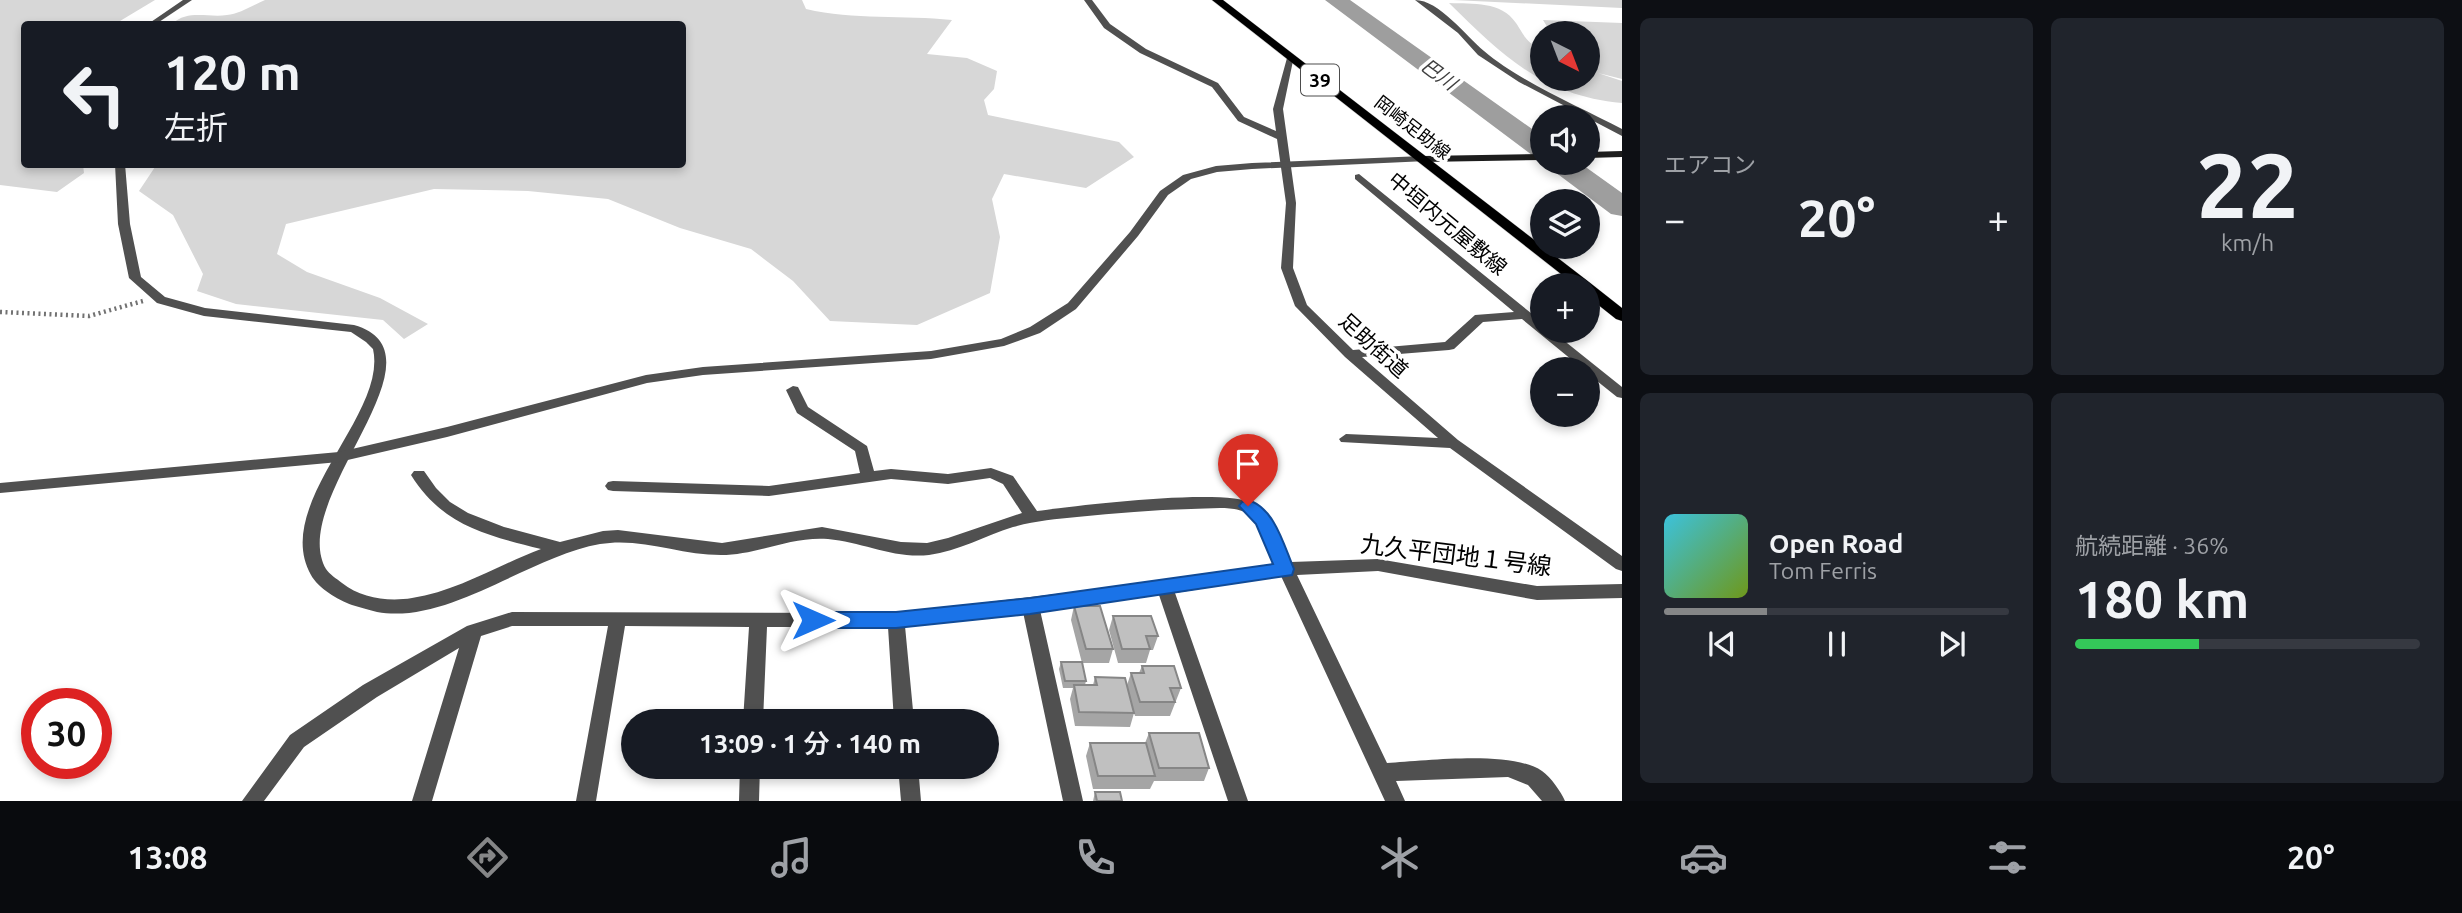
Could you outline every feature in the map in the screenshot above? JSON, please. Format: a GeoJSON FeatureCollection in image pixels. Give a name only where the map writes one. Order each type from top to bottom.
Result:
{"type":"FeatureCollection","features":[{"type":"Feature","properties":{"kind":"main road","name":"岡崎足助線"},"geometry":{"type":"LineString","coordinates":[[1217,0],[1567,273]]}},
{"type":"Feature","properties":{"kind":"main road"},"geometry":{"type":"LineString","coordinates":[[1600,155],[1622,155]]}},
{"type":"Feature","properties":{"kind":"main road"},"geometry":{"type":"LineString","coordinates":[[1423,159],[1530,157]]}},
{"type":"Feature","properties":{"kind":"main road","name":"岡崎足助線"},"geometry":{"type":"LineString","coordinates":[[1600,299],[1622,316]]}},
{"type":"Feature","properties":{"kind":"street"},"geometry":{"type":"LineString","coordinates":[[156,21],[188,0]]}},
{"type":"Feature","properties":{"kind":"street"},"geometry":{"type":"LineString","coordinates":[[1088,0],[1107,26],[1143,51],[1215,85],[1241,119],[1281,137]]}},
{"type":"Feature","properties":{"kind":"street"},"geometry":{"type":"LineString","coordinates":[[1419,0],[1461,31],[1481,53],[1522,80],[1622,134]]}},
{"type":"Feature","properties":{"kind":"street","name":"足助街道"},"geometry":{"type":"LineString","coordinates":[[1291,58],[1278,110],[1291,203],[1287,268],[1301,306],[1350,354],[1453,443],[1622,565]]}},
{"type":"Feature","properties":{"kind":"street"},"geometry":{"type":"LineString","coordinates":[[0,488],[339,457],[447,432],[646,379],[703,372],[931,355],[1004,342],[1035,330],[1072,306],[1135,234],[1164,193],[1187,177],[1216,169],[1423,159]]}},
{"type":"Feature","properties":{"kind":"street"},"geometry":{"type":"LineString","coordinates":[[120,168],[124,224],[135,278],[161,300],[204,312],[354,329],[371,339],[381,350],[382,365],[369,402],[339,457],[318,506],[312,528],[312,554],[326,582],[356,600],[395,606],[428,603],[490,580],[561,548],[602,537],[623,536],[723,549],[820,533],[925,550],[1032,516],[1091,509],[1198,504],[1248,506],[1263,520],[1395,801]]}},
{"type":"Feature","properties":{"kind":"street","name":"中垣内元屋敷線"},"geometry":{"type":"LineString","coordinates":[[1359,177],[1530,319]]}},
{"type":"Feature","properties":{"kind":"street"},"geometry":{"type":"LineString","coordinates":[[1350,354],[1449,346],[1479,318],[1525,315]]}},
{"type":"Feature","properties":{"kind":"street","name":"中垣内元屋敷線"},"geometry":{"type":"LineString","coordinates":[[1559,343],[1622,394]]}},
{"type":"Feature","properties":{"kind":"street"},"geometry":{"type":"LineString","coordinates":[[793,390],[802,410],[862,449],[869,477]]}},
{"type":"Feature","properties":{"kind":"street"},"geometry":{"type":"LineString","coordinates":[[1346,439],[1453,443]]}},
{"type":"Feature","properties":{"kind":"street"},"geometry":{"type":"LineString","coordinates":[[613,486],[769,491],[869,477],[904,475],[948,479],[991,472],[1008,480],[1032,516]]}},
{"type":"Feature","properties":{"kind":"street"},"geometry":{"type":"LineString","coordinates":[[419,475],[427,492],[441,505],[460,515],[484,526],[561,548]]}},
{"type":"Feature","properties":{"kind":"street","name":"九久平団地１号線"},"geometry":{"type":"LineString","coordinates":[[252,801],[298,741],[370,691],[473,631],[512,619],[896,620],[1030,606],[1285,569],[1378,565],[1537,593],[1622,591]]}},
{"type":"Feature","properties":{"kind":"street"},"geometry":{"type":"LineString","coordinates":[[1166,588],[1238,801]]}},
{"type":"Feature","properties":{"kind":"street"},"geometry":{"type":"LineString","coordinates":[[1030,606],[1073,801]]}},
{"type":"Feature","properties":{"kind":"street"},"geometry":{"type":"LineString","coordinates":[[586,801],[618,618]]}},
{"type":"Feature","properties":{"kind":"street"},"geometry":{"type":"LineString","coordinates":[[896,620],[903,709]]}},
{"type":"Feature","properties":{"kind":"street"},"geometry":{"type":"LineString","coordinates":[[754,709],[758,621]]}},
{"type":"Feature","properties":{"kind":"street"},"geometry":{"type":"LineString","coordinates":[[422,801],[473,631]]}},
{"type":"Feature","properties":{"kind":"street"},"geometry":{"type":"LineString","coordinates":[[1383,772],[1508,768],[1535,778],[1555,801]]}},
{"type":"Feature","properties":{"kind":"street"},"geometry":{"type":"LineString","coordinates":[[748,801],[749,779]]}},
{"type":"Feature","properties":{"kind":"street"},"geometry":{"type":"LineString","coordinates":[[909,779],[911,801]]}},
{"type":"Feature","properties":{"kind":"path"},"geometry":{"type":"LineString","coordinates":[[0,312],[89,316],[156,296]]}},
{"type":"Feature","properties":{"kind":"shaded area"},"geometry":{"type":"Polygon","coordinates":[[[0,0],[155,0],[120,21],[21,21],[21,168],[83,168],[84,173],[57,192],[0,185],[0,0]]]}},
{"type":"Feature","properties":{"kind":"shaded area"},"geometry":{"type":"Polygon","coordinates":[[[265,0],[802,0],[806,9],[824,12],[952,20],[927,54],[967,58],[997,71],[994,89],[984,100],[988,115],[1119,142],[1134,157],[1086,188],[1004,174],[992,199],[1000,237],[990,293],[917,325],[830,321],[793,281],[751,249],[680,228],[608,199],[528,191],[434,189],[286,224],[277,254],[307,272],[380,298],[428,324],[404,339],[383,320],[236,304],[197,291],[203,274],[173,215],[139,191],[154,168],[686,168],[686,21],[176,21],[191,15],[220,16],[241,11],[265,0]]]}},
{"type":"Feature","properties":{"kind":"shaded area"},"geometry":{"type":"Polygon","coordinates":[[[1453,0],[1622,0],[1622,8],[1453,0]]]}},
{"type":"Feature","properties":{"kind":"shaded area"},"geometry":{"type":"Polygon","coordinates":[[[1449,3],[1486,5],[1510,16],[1530,42],[1530,72],[1488,40],[1449,3]]]}},
{"type":"Feature","properties":{"kind":"shaded area"},"geometry":{"type":"Polygon","coordinates":[[[1600,22],[1622,23],[1622,79],[1600,74],[1600,22]]]}},
{"type":"Feature","properties":{"kind":"shaded area"},"geometry":{"type":"Polygon","coordinates":[[[1600,74],[1622,81],[1622,103],[1594,99],[1567,91],[1600,91],[1600,74]]]}},
{"type":"Feature","properties":{"kind":"building"},"geometry":{"type":"Polygon","coordinates":[[[1074,606],[1100,606],[1113,649],[1086,649],[1074,606]]]}},
{"type":"Feature","properties":{"kind":"building"},"geometry":{"type":"Polygon","coordinates":[[[1113,616],[1151,616],[1158,636],[1146,636],[1150,649],[1122,649],[1113,616]]]}},
{"type":"Feature","properties":{"kind":"building"},"geometry":{"type":"Polygon","coordinates":[[[1061,662],[1082,662],[1086,681],[1065,681],[1061,662]]]}},
{"type":"Feature","properties":{"kind":"building"},"geometry":{"type":"Polygon","coordinates":[[[1142,666],[1174,666],[1181,688],[1170,688],[1175,702],[1140,702],[1131,673],[1144,673],[1142,666]]]}},
{"type":"Feature","properties":{"kind":"building"},"geometry":{"type":"Polygon","coordinates":[[[1095,677],[1125,678],[1134,713],[1079,712],[1074,685],[1097,685],[1095,677]]]}},
{"type":"Feature","properties":{"kind":"building"},"geometry":{"type":"Polygon","coordinates":[[[1149,733],[1199,733],[1209,768],[1159,768],[1149,733]]]}},
{"type":"Feature","properties":{"kind":"building"},"geometry":{"type":"Polygon","coordinates":[[[1090,743],[1146,743],[1155,776],[1098,776],[1090,743]]]}},
{"type":"Feature","properties":{"kind":"building"},"geometry":{"type":"Polygon","coordinates":[[[1095,792],[1120,792],[1122,801],[1097,801],[1095,792]]]}},
{"type":"Feature","properties":{"kind":"waterway","name":"巴川"},"geometry":{"type":"LineString","coordinates":[[1336,0],[1530,140]]}},
{"type":"Feature","properties":{"kind":"waterway","name":"巴川"},"geometry":{"type":"LineString","coordinates":[[1578,175],[1622,207]]}},
{"type":"Feature","properties":{"kind":"route"},"geometry":{"type":"LineString","coordinates":[[813,620],[896,620],[1030,606],[1285,569],[1263,520],[1248,506]]}}]}
